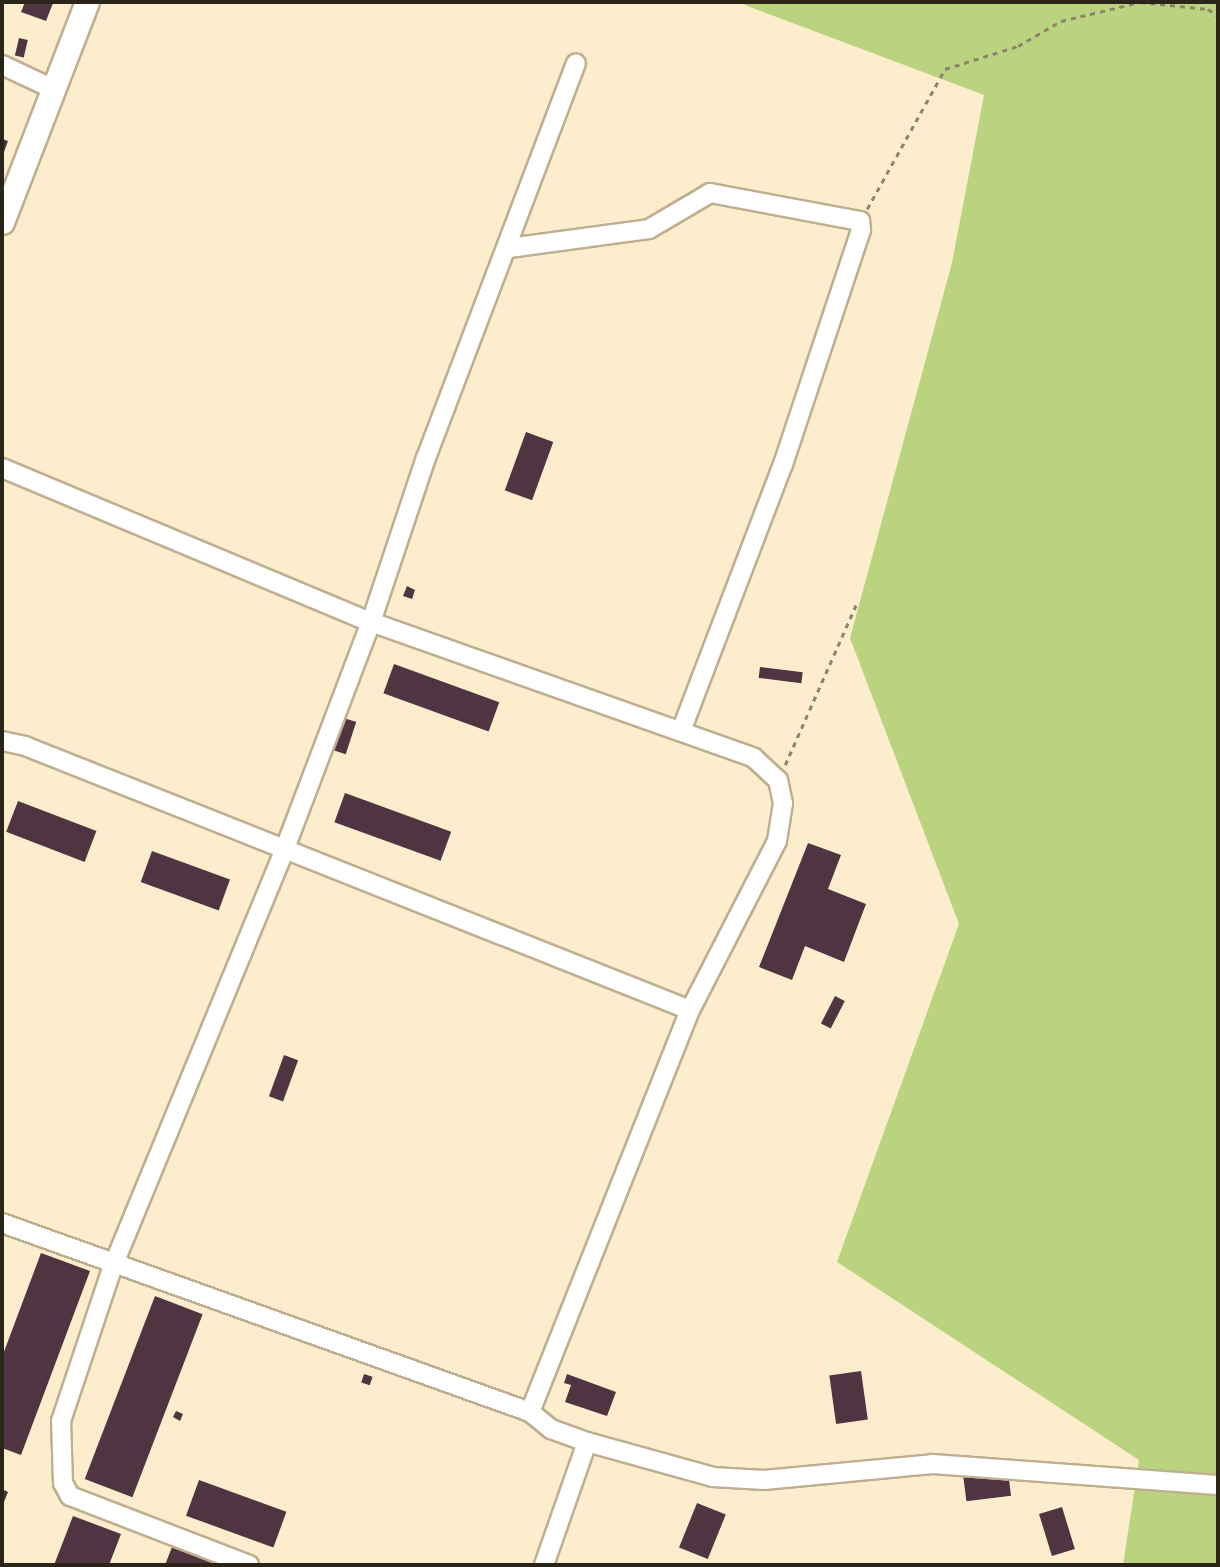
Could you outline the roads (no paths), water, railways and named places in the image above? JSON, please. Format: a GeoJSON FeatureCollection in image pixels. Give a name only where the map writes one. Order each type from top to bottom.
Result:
{"type":"FeatureCollection","features":[{"type":"Feature","properties":{"kind":"main road"},"geometry":{"type":"LineString","coordinates":[[2,222],[51,88],[88,2]]}},
{"type":"Feature","properties":{"kind":"street"},"geometry":{"type":"LineString","coordinates":[[249,1565],[69,1496],[63,1483],[61,1421],[113,1266],[284,851],[371,622],[426,458],[509,248],[576,64]]}},
{"type":"Feature","properties":{"kind":"street"},"geometry":{"type":"LineString","coordinates":[[2,65],[51,88]]}},
{"type":"Feature","properties":{"kind":"street"},"geometry":{"type":"LineString","coordinates":[[509,248],[649,229],[710,193],[860,221],[861,230],[783,464],[681,731]]}},
{"type":"Feature","properties":{"kind":"street"},"geometry":{"type":"LineString","coordinates":[[2,468],[371,622],[754,758],[778,780],[783,803],[776,841],[690,1010],[530,1412]]}},
{"type":"Feature","properties":{"kind":"street"},"geometry":{"type":"LineString","coordinates":[[2,741],[25,746],[690,1010]]}},
{"type":"Feature","properties":{"kind":"street"},"geometry":{"type":"LineString","coordinates":[[2,1223],[113,1266],[530,1412],[551,1429],[587,1442],[726,1478],[764,1480],[932,1464],[1218,1485]]}},
{"type":"Feature","properties":{"kind":"street"},"geometry":{"type":"LineString","coordinates":[[544,1565],[587,1442]]}}]}
